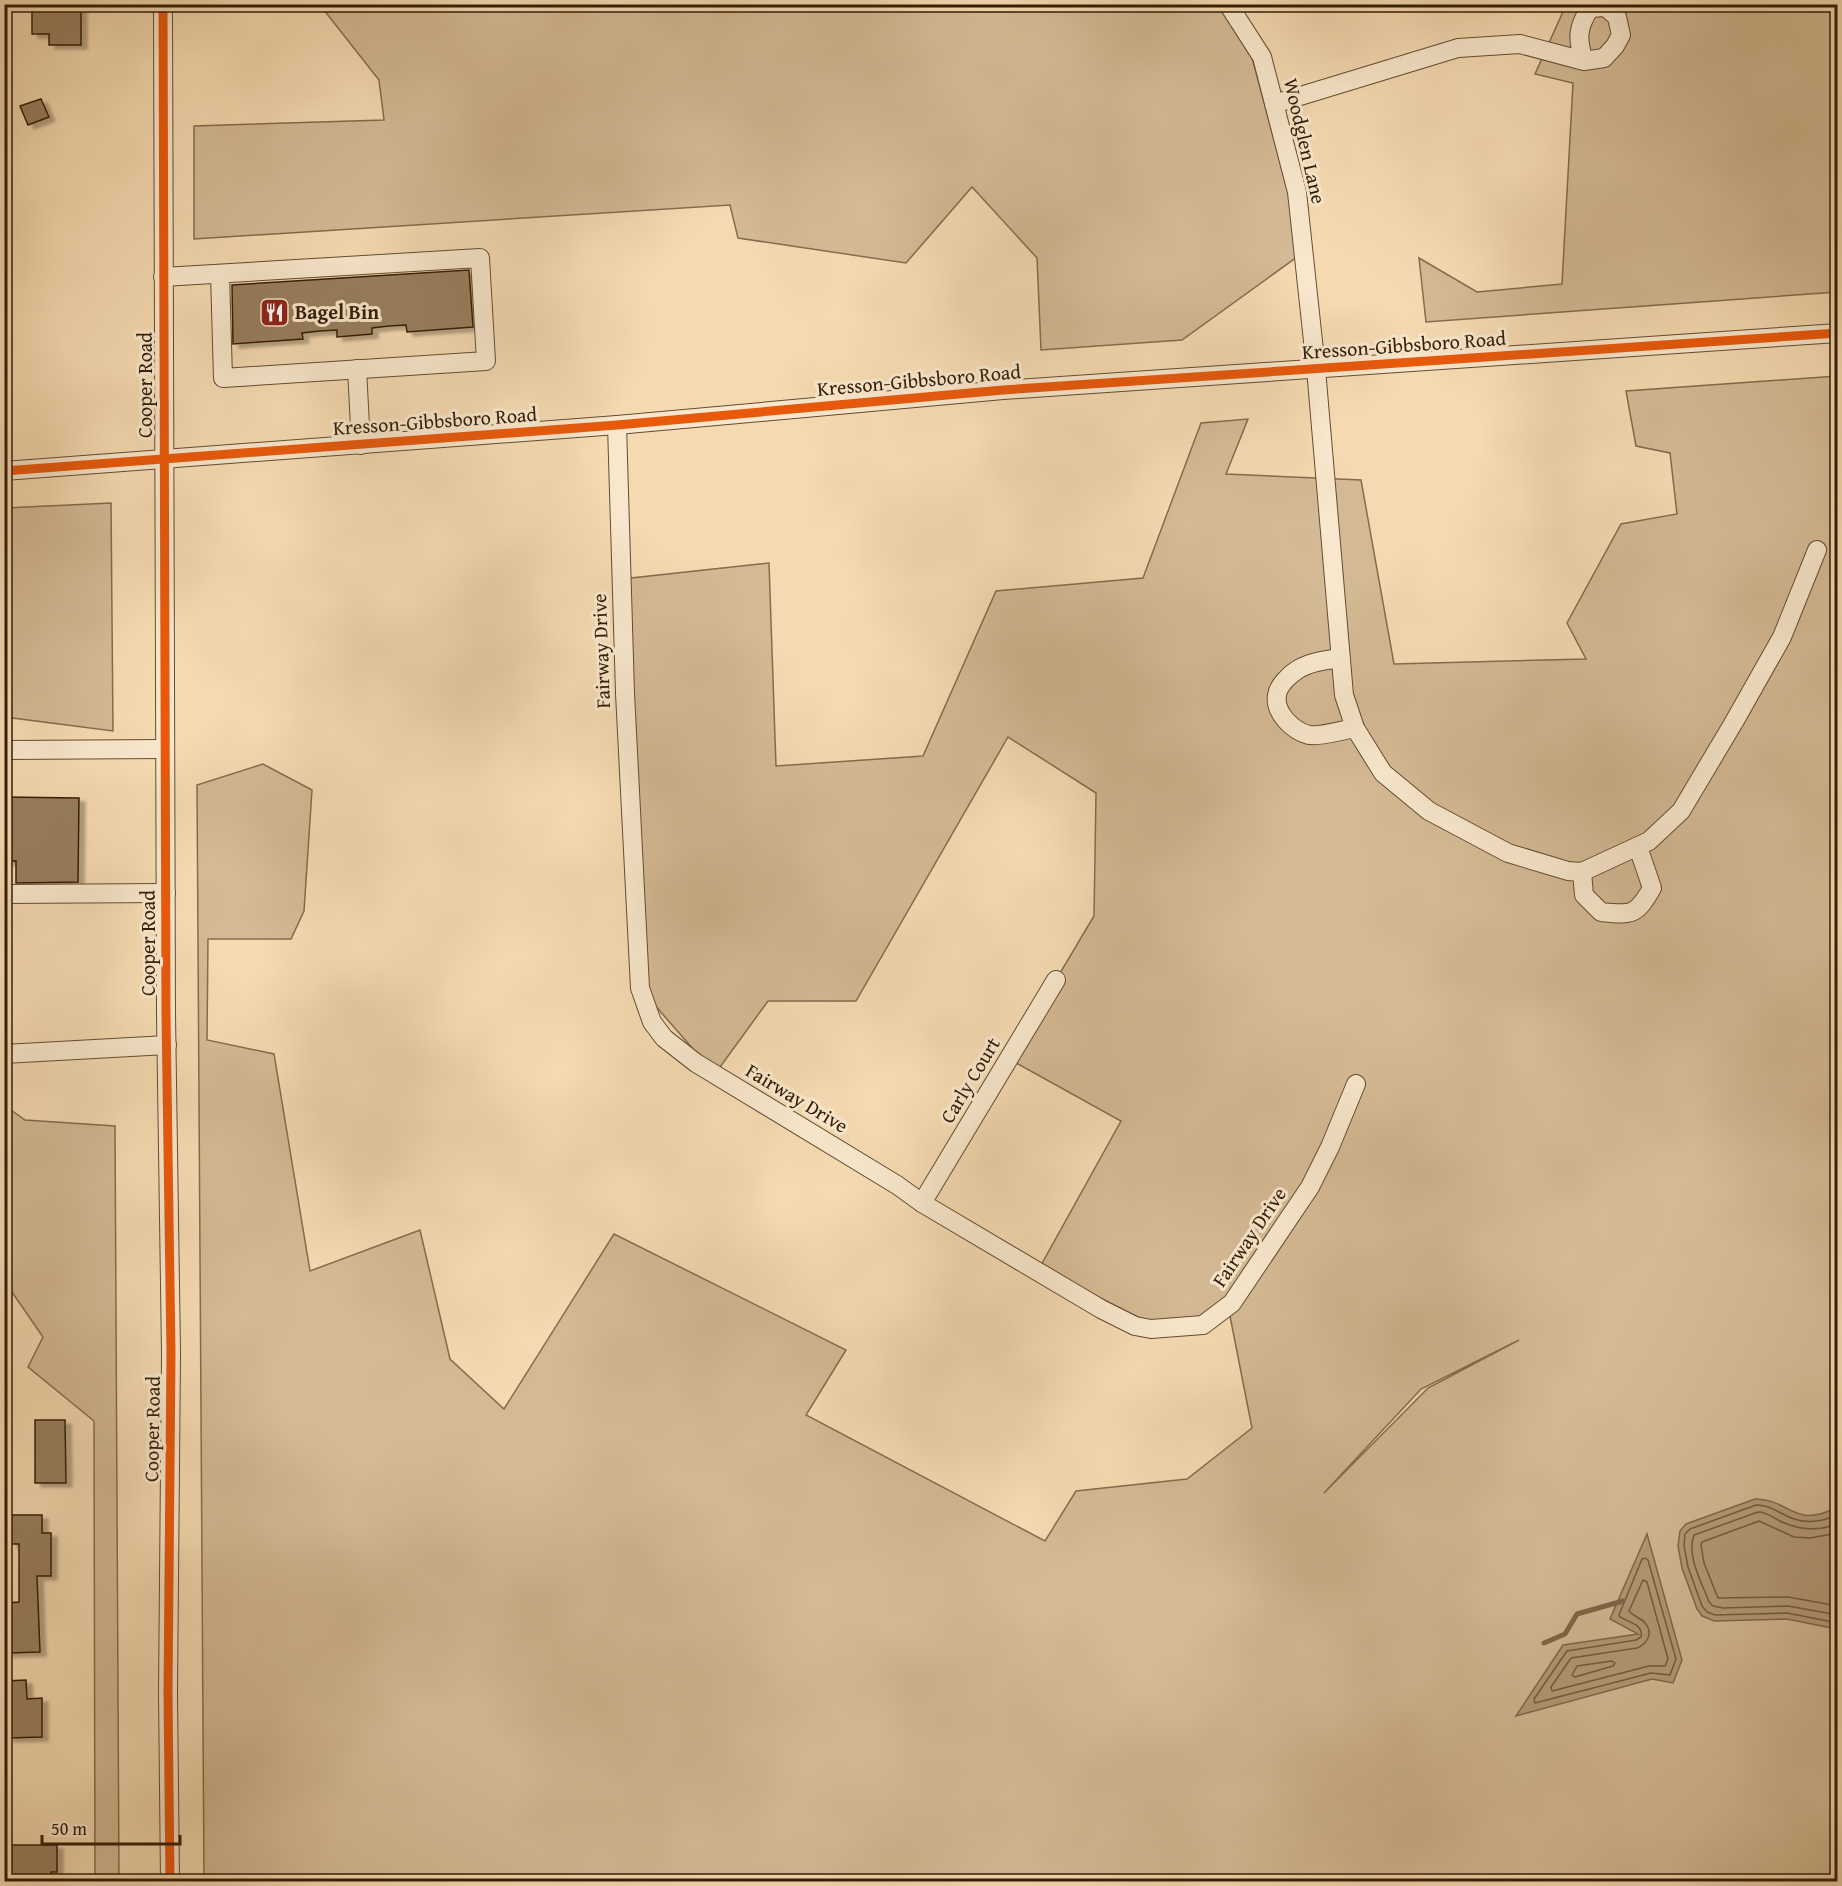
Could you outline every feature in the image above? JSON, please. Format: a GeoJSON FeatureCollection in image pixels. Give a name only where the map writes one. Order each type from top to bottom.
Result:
{"type":"FeatureCollection","features":[{"type":"Feature","properties":{"kind":"street","name":"Cooper Road"},"geometry":{"type":"LineString","coordinates":[[163,4],[166,1045],[171,1353],[168,1692],[170,1881]]}},
{"type":"Feature","properties":{"kind":"street","name":"Woodglen Lane"},"geometry":{"type":"LineString","coordinates":[[1228,4],[1262,57],[1297,192],[1316,369],[1344,695],[1355,728],[1383,773],[1429,811],[1508,853],[1568,871],[1582,872]]}},
{"type":"Feature","properties":{"kind":"street"},"geometry":{"type":"LineString","coordinates":[[1274,104],[1458,48],[1520,44],[1584,61]]}},
{"type":"Feature","properties":{"kind":"street"},"geometry":{"type":"LineString","coordinates":[[163,277],[480,258],[486,361],[223,378],[219,274]]}},
{"type":"Feature","properties":{"kind":"street","name":"Kresson-Gibbsboro Road"},"geometry":{"type":"LineString","coordinates":[[4,471],[617,425],[992,391],[1838,333]]}},
{"type":"Feature","properties":{"kind":"street"},"geometry":{"type":"LineString","coordinates":[[357,369],[361,445]]}},
{"type":"Feature","properties":{"kind":"street","name":"Fairway Drive"},"geometry":{"type":"LineString","coordinates":[[617,425],[625,693],[640,988],[652,1022],[664,1038],[696,1063],[897,1185],[922,1203],[1101,1309],[1136,1326],[1151,1329],[1203,1325],[1232,1303],[1310,1187],[1330,1147],[1356,1084]]}},
{"type":"Feature","properties":{"kind":"street"},"geometry":{"type":"LineString","coordinates":[[1638,847],[1652,888],[1641,907],[1625,915],[1601,912],[1584,895],[1582,872],[1649,841],[1681,811],[1782,637],[1817,550]]}},
{"type":"Feature","properties":{"kind":"street"},"geometry":{"type":"LineString","coordinates":[[1341,658],[1317,662],[1297,670],[1283,682],[1277,695],[1280,713],[1290,725],[1310,735],[1355,728]]}},
{"type":"Feature","properties":{"kind":"street"},"geometry":{"type":"LineString","coordinates":[[4,750],[165,749]]}},
{"type":"Feature","properties":{"kind":"street"},"geometry":{"type":"LineString","coordinates":[[4,894],[166,893]]}},
{"type":"Feature","properties":{"kind":"street","name":"Carly Court"},"geometry":{"type":"LineString","coordinates":[[922,1203],[1056,980]]}},
{"type":"Feature","properties":{"kind":"street"},"geometry":{"type":"LineString","coordinates":[[4,1054],[166,1045]]}},
{"type":"Feature","properties":{"kind":"shaded area"},"geometry":{"type":"Polygon","coordinates":[[[1219,4],[1246,35],[1304,252],[1182,340],[1041,350],[1037,258],[972,187],[906,263],[738,238],[730,205],[194,239],[194,126],[384,120],[379,80],[320,5],[1219,4]]]}},
{"type":"Feature","properties":{"kind":"shaded area"},"geometry":{"type":"Polygon","coordinates":[[[1566,5],[1837,5],[1837,292],[1426,322],[1419,258],[1477,292],[1562,284],[1573,83],[1535,74],[1566,5]]]}},
{"type":"Feature","properties":{"kind":"shaded area"},"geometry":{"type":"Polygon","coordinates":[[[1837,376],[1837,1881],[204,1881],[197,785],[263,764],[312,790],[304,911],[291,939],[208,939],[207,1040],[274,1054],[310,1271],[420,1230],[450,1359],[504,1409],[614,1234],[846,1350],[806,1415],[1045,1541],[1076,1491],[1187,1479],[1252,1428],[1229,1311],[1155,1326],[1040,1267],[1121,1121],[1009,1059],[1094,916],[1096,793],[1008,737],[856,1001],[768,1001],[715,1074],[638,986],[622,579],[769,563],[776,766],[923,756],[996,591],[1143,578],[1201,423],[1248,419],[1226,474],[1361,480],[1394,664],[1586,659],[1567,623],[1621,524],[1677,514],[1670,453],[1636,446],[1626,391],[1837,376]],[[1519,1340],[1421,1389],[1324,1493],[1428,1388],[1519,1340]]]}},
{"type":"Feature","properties":{"kind":"shaded area"},"geometry":{"type":"Polygon","coordinates":[[[111,503],[113,731],[5,717],[5,508],[111,503]]]}},
{"type":"Feature","properties":{"kind":"shaded area"},"geometry":{"type":"Polygon","coordinates":[[[4,1105],[25,1120],[115,1126],[119,1881],[95,1881],[94,1421],[28,1367],[43,1337],[5,1282],[4,1105]]]}},
{"type":"Feature","properties":{"kind":"water"},"geometry":{"type":"Polygon","coordinates":[[[1755,1499],[1777,1503],[1802,1515],[1823,1513],[1837,1507],[1837,1629],[1787,1619],[1714,1621],[1702,1616],[1697,1609],[1682,1568],[1678,1546],[1680,1531],[1686,1524],[1755,1499]]]}},
{"type":"Feature","properties":{"kind":"water"},"geometry":{"type":"Polygon","coordinates":[[[1647,1534],[1682,1660],[1673,1683],[1652,1679],[1516,1716],[1563,1645],[1638,1634],[1610,1619],[1647,1534]]]}},
{"type":"Feature","properties":{"kind":"building"},"geometry":{"type":"Polygon","coordinates":[[[32,4],[81,4],[81,45],[49,45],[49,34],[32,34],[32,4]]]}},
{"type":"Feature","properties":{"kind":"building"},"geometry":{"type":"Polygon","coordinates":[[[41,99],[49,117],[28,125],[20,106],[41,99]]]}},
{"type":"Feature","properties":{"kind":"building"},"geometry":{"type":"Polygon","coordinates":[[[469,270],[473,327],[407,332],[406,325],[389,326],[372,328],[372,334],[337,337],[337,330],[320,331],[302,333],[303,339],[233,344],[232,285],[469,270]]]}},
{"type":"Feature","properties":{"kind":"building"},"geometry":{"type":"Polygon","coordinates":[[[4,797],[79,798],[78,882],[16,883],[16,861],[4,861],[4,797]]]}},
{"type":"Feature","properties":{"kind":"building"},"geometry":{"type":"Polygon","coordinates":[[[35,1420],[65,1420],[66,1483],[35,1483],[35,1420]]]}},
{"type":"Feature","properties":{"kind":"building"},"geometry":{"type":"Polygon","coordinates":[[[11,1515],[42,1515],[42,1533],[51,1533],[51,1576],[37,1576],[40,1652],[7,1653],[6,1603],[19,1602],[19,1544],[11,1544],[11,1515]]]}},
{"type":"Feature","properties":{"kind":"building"},"geometry":{"type":"Polygon","coordinates":[[[26,1680],[27,1699],[42,1698],[42,1737],[8,1738],[7,1723],[4,1723],[4,1681],[26,1680]]]}},
{"type":"Feature","properties":{"kind":"building"},"geometry":{"type":"Polygon","coordinates":[[[12,1845],[57,1845],[57,1872],[51,1872],[51,1881],[22,1881],[22,1876],[11,1876],[12,1845]]]}},
{"type":"Feature","properties":{"kind":"waterway"},"geometry":{"type":"LineString","coordinates":[[1544,1643],[1565,1634],[1577,1614],[1623,1601]]}},
{"type":"Feature","properties":{"kind":"cycle path"},"geometry":{"type":"LineString","coordinates":[[163,4],[166,1014],[171,1353],[168,1692],[170,1882]]}},
{"type":"Feature","properties":{"kind":"cycle path"},"geometry":{"type":"LineString","coordinates":[[4,471],[617,425],[1003,390],[1838,333]]}},
{"type":"Feature","properties":{"kind":"place","name":"Bagel Bin"},"geometry":{"type":"Point","coordinates":[274,312]}}]}
